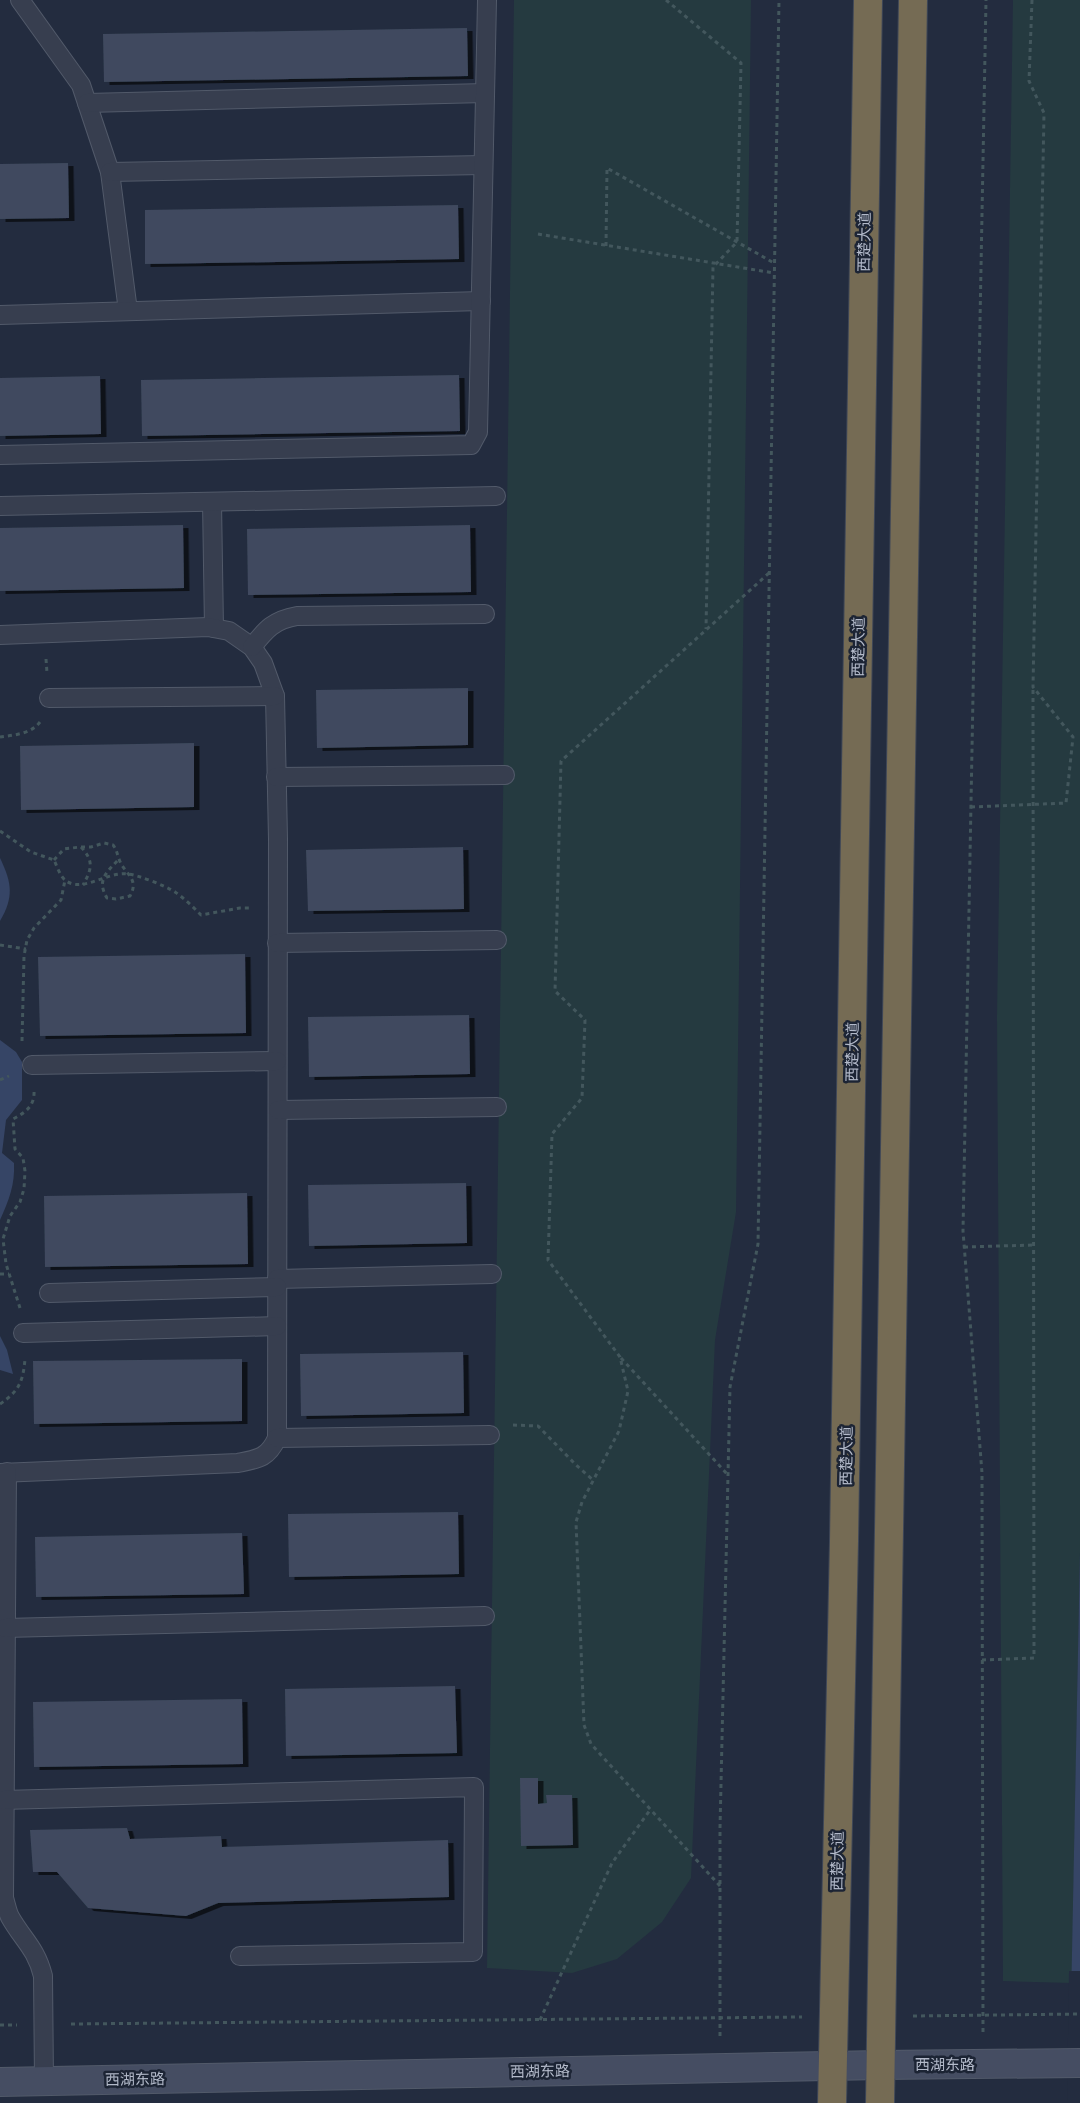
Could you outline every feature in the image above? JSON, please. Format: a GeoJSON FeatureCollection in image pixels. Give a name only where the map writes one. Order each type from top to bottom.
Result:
{"type":"FeatureCollection","features":[{"type":"Feature","properties":{"kind":"highway","name":"西楚大道"},"geometry":{"type":"LineString","coordinates":[[832,2103],[845,1512],[868,0]]}},
{"type":"Feature","properties":{"kind":"highway"},"geometry":{"type":"LineString","coordinates":[[880,2103],[913,0]]}},
{"type":"Feature","properties":{"kind":"main road","name":"西湖东路"},"geometry":{"type":"LineString","coordinates":[[0,2082],[881,2064],[1080,2063]]}},
{"type":"Feature","properties":{"kind":"lane"},"geometry":{"type":"LineString","coordinates":[[20,0],[81,85],[110,172],[128,311]]}},
{"type":"Feature","properties":{"kind":"lane"},"geometry":{"type":"LineString","coordinates":[[0,454],[471,444],[478,432],[487,0]]}},
{"type":"Feature","properties":{"kind":"lane"},"geometry":{"type":"LineString","coordinates":[[87,103],[485,93]]}},
{"type":"Feature","properties":{"kind":"lane"},"geometry":{"type":"LineString","coordinates":[[110,172],[483,165]]}},
{"type":"Feature","properties":{"kind":"lane"},"geometry":{"type":"LineString","coordinates":[[0,315],[481,301]]}},
{"type":"Feature","properties":{"kind":"lane"},"geometry":{"type":"LineString","coordinates":[[0,506],[496,496]]}},
{"type":"Feature","properties":{"kind":"lane"},"geometry":{"type":"LineString","coordinates":[[212,502],[214,628]]}},
{"type":"Feature","properties":{"kind":"lane"},"geometry":{"type":"LineString","coordinates":[[252,647],[267,628],[283,618],[297,616],[485,614]]}},
{"type":"Feature","properties":{"kind":"lane"},"geometry":{"type":"LineString","coordinates":[[0,635],[214,628],[230,631],[252,647],[263,663],[275,696],[278,1110],[277,1438],[271,1452],[256,1460],[238,1464],[3,1472],[5,1628],[4,1898],[10,1916],[31,1945],[40,1962],[43,1976],[44,2081]]}},
{"type":"Feature","properties":{"kind":"lane"},"geometry":{"type":"LineString","coordinates":[[49,698],[275,696]]}},
{"type":"Feature","properties":{"kind":"lane"},"geometry":{"type":"LineString","coordinates":[[276,776],[505,775]]}},
{"type":"Feature","properties":{"kind":"lane"},"geometry":{"type":"LineString","coordinates":[[277,943],[496,940]]}},
{"type":"Feature","properties":{"kind":"lane"},"geometry":{"type":"LineString","coordinates":[[32,1065],[277,1061]]}},
{"type":"Feature","properties":{"kind":"lane"},"geometry":{"type":"LineString","coordinates":[[278,1110],[497,1107]]}},
{"type":"Feature","properties":{"kind":"lane"},"geometry":{"type":"LineString","coordinates":[[50,1293],[492,1274]]}},
{"type":"Feature","properties":{"kind":"lane"},"geometry":{"type":"LineString","coordinates":[[23,1333],[278,1326]]}},
{"type":"Feature","properties":{"kind":"lane"},"geometry":{"type":"LineString","coordinates":[[277,1438],[490,1435]]}},
{"type":"Feature","properties":{"kind":"lane"},"geometry":{"type":"LineString","coordinates":[[5,1628],[486,1616]]}},
{"type":"Feature","properties":{"kind":"lane"},"geometry":{"type":"LineString","coordinates":[[3,1800],[474,1787],[473,1952],[240,1956]]}},
{"type":"Feature","properties":{"kind":"path"},"geometry":{"type":"LineString","coordinates":[[666,0],[741,63],[737,242],[713,267],[706,630]]}},
{"type":"Feature","properties":{"kind":"path"},"geometry":{"type":"LineString","coordinates":[[720,2068],[720,1886],[730,1387],[758,1244],[778,0]]}},
{"type":"Feature","properties":{"kind":"path"},"geometry":{"type":"LineString","coordinates":[[982,2064],[984,2015],[982,1473],[964,1247],[986,0]]}},
{"type":"Feature","properties":{"kind":"path"},"geometry":{"type":"LineString","coordinates":[[982,1660],[1034,1658],[1035,805],[1033,687],[1044,112],[1029,81],[1032,0]]}},
{"type":"Feature","properties":{"kind":"path"},"geometry":{"type":"LineString","coordinates":[[606,246],[607,168],[774,264]]}},
{"type":"Feature","properties":{"kind":"path"},"geometry":{"type":"LineString","coordinates":[[538,234],[774,273]]}},
{"type":"Feature","properties":{"kind":"path"},"geometry":{"type":"LineString","coordinates":[[728,1475],[620,1357],[548,1260],[552,1134],[582,1098],[585,1020],[555,990],[561,761],[769,573]]}},
{"type":"Feature","properties":{"kind":"path"},"geometry":{"type":"LineString","coordinates":[[971,808],[1066,803],[1073,737],[1033,687]]}},
{"type":"Feature","properties":{"kind":"path"},"geometry":{"type":"LineString","coordinates":[[0,831],[31,852],[54,860],[65,880],[76,885],[90,884],[103,877],[119,860]]}},
{"type":"Feature","properties":{"kind":"path"},"geometry":{"type":"LineString","coordinates":[[54,860],[64,849],[80,846],[91,847],[104,843],[113,845],[119,853],[119,860],[133,881],[134,888],[130,896],[116,899],[107,898],[102,890],[103,877]]}},
{"type":"Feature","properties":{"kind":"path"},"geometry":{"type":"LineString","coordinates":[[80,846],[89,856],[90,872],[83,885]]}},
{"type":"Feature","properties":{"kind":"path"},"geometry":{"type":"LineString","coordinates":[[103,877],[128,874],[174,891],[201,915],[240,908],[277,908]]}},
{"type":"Feature","properties":{"kind":"path"},"geometry":{"type":"LineString","coordinates":[[0,1404],[19,1387],[24,1375],[25,1355],[21,1310],[9,1274],[4,1239],[10,1216],[20,1202],[24,1189],[25,1171],[23,1158],[15,1149],[13,1119],[28,1111],[33,1102],[34,1094],[32,1065],[21,1047],[27,940],[34,928],[61,900],[65,880]]}},
{"type":"Feature","properties":{"kind":"path"},"geometry":{"type":"LineString","coordinates":[[1,945],[26,949]]}},
{"type":"Feature","properties":{"kind":"path"},"geometry":{"type":"LineString","coordinates":[[964,1247],[1034,1246]]}},
{"type":"Feature","properties":{"kind":"path"},"geometry":{"type":"LineString","coordinates":[[0,1274],[9,1274]]}},
{"type":"Feature","properties":{"kind":"path"},"geometry":{"type":"LineString","coordinates":[[620,1357],[628,1391],[618,1431],[582,1502],[576,1522],[584,1725],[591,1744],[720,1886]]}},
{"type":"Feature","properties":{"kind":"path"},"geometry":{"type":"LineString","coordinates":[[505,1424],[538,1426],[593,1480]]}},
{"type":"Feature","properties":{"kind":"path"},"geometry":{"type":"LineString","coordinates":[[540,2020],[612,1863],[650,1810]]}},
{"type":"Feature","properties":{"kind":"path"},"geometry":{"type":"LineString","coordinates":[[882,2016],[1080,2014]]}},
{"type":"Feature","properties":{"kind":"path"},"geometry":{"type":"LineString","coordinates":[[0,2025],[834,2017]]}},
{"type":"Feature","properties":{"kind":"green space"},"geometry":{"type":"Polygon","coordinates":[[[514,0],[751,0],[736,1212],[715,1340],[691,1878],[662,1922],[617,1959],[572,1973],[487,1968],[514,0]]]}},
{"type":"Feature","properties":{"kind":"green space"},"geometry":{"type":"Polygon","coordinates":[[[1013,0],[1080,0],[1080,1552],[1072,1983],[1003,1981],[997,1016],[1013,0]]]}},
{"type":"Feature","properties":{"kind":"water"},"geometry":{"type":"Polygon","coordinates":[[[0,858],[7,875],[10,890],[8,905],[0,921],[0,858]]]}},
{"type":"Feature","properties":{"kind":"water"},"geometry":{"type":"Polygon","coordinates":[[[0,1040],[16,1052],[22,1062],[22,1100],[6,1120],[2,1153],[14,1163],[14,1171],[11,1192],[0,1220],[0,1040]]]}},
{"type":"Feature","properties":{"kind":"water"},"geometry":{"type":"Polygon","coordinates":[[[0,1336],[7,1350],[13,1374],[0,1370],[0,1336]]]}},
{"type":"Feature","properties":{"kind":"water"},"geometry":{"type":"Polygon","coordinates":[[[1080,1552],[1080,2103],[1069,2103],[1080,1552]]]}},
{"type":"Feature","properties":{"kind":"pier"},"geometry":{"type":"Polygon","coordinates":[[[1069,1971],[1080,1971],[1080,2103],[1067,2103],[1069,1971]]]}},
{"type":"Feature","properties":{"kind":"building"},"geometry":{"type":"Polygon","coordinates":[[[467,28],[468,76],[104,82],[103,34],[467,28]]]}},
{"type":"Feature","properties":{"kind":"building"},"geometry":{"type":"Polygon","coordinates":[[[68,163],[69,218],[0,219],[0,164],[68,163]]]}},
{"type":"Feature","properties":{"kind":"building"},"geometry":{"type":"Polygon","coordinates":[[[458,205],[459,259],[145,264],[145,210],[458,205]]]}},
{"type":"Feature","properties":{"kind":"building"},"geometry":{"type":"Polygon","coordinates":[[[459,375],[460,431],[142,436],[141,380],[459,375]]]}},
{"type":"Feature","properties":{"kind":"building"},"geometry":{"type":"Polygon","coordinates":[[[100,376],[101,434],[0,436],[0,378],[100,376]]]}},
{"type":"Feature","properties":{"kind":"building"},"geometry":{"type":"Polygon","coordinates":[[[183,525],[184,588],[0,591],[0,528],[183,525]]]}},
{"type":"Feature","properties":{"kind":"building"},"geometry":{"type":"Polygon","coordinates":[[[470,525],[471,592],[248,595],[247,529],[470,525]]]}},
{"type":"Feature","properties":{"kind":"building"},"geometry":{"type":"Polygon","coordinates":[[[468,688],[468,745],[317,748],[316,690],[468,688]]]}},
{"type":"Feature","properties":{"kind":"building"},"geometry":{"type":"Polygon","coordinates":[[[194,743],[194,807],[21,810],[20,746],[194,743]]]}},
{"type":"Feature","properties":{"kind":"building"},"geometry":{"type":"Polygon","coordinates":[[[463,847],[464,909],[308,911],[306,850],[463,847]]]}},
{"type":"Feature","properties":{"kind":"building"},"geometry":{"type":"Polygon","coordinates":[[[245,954],[246,1033],[40,1036],[38,957],[245,954]]]}},
{"type":"Feature","properties":{"kind":"building"},"geometry":{"type":"Polygon","coordinates":[[[469,1015],[470,1074],[309,1077],[308,1017],[469,1015]]]}},
{"type":"Feature","properties":{"kind":"building"},"geometry":{"type":"Polygon","coordinates":[[[466,1183],[467,1243],[309,1246],[308,1185],[466,1183]]]}},
{"type":"Feature","properties":{"kind":"building"},"geometry":{"type":"Polygon","coordinates":[[[247,1193],[248,1264],[45,1267],[44,1196],[247,1193]]]}},
{"type":"Feature","properties":{"kind":"building"},"geometry":{"type":"Polygon","coordinates":[[[463,1352],[464,1413],[301,1416],[300,1354],[463,1352]]]}},
{"type":"Feature","properties":{"kind":"building"},"geometry":{"type":"Polygon","coordinates":[[[242,1359],[242,1421],[34,1424],[33,1361],[242,1359]]]}},
{"type":"Feature","properties":{"kind":"building"},"geometry":{"type":"Polygon","coordinates":[[[458,1512],[459,1574],[289,1577],[288,1514],[458,1512]]]}},
{"type":"Feature","properties":{"kind":"building"},"geometry":{"type":"Polygon","coordinates":[[[242,1533],[244,1594],[36,1597],[35,1537],[242,1533]]]}},
{"type":"Feature","properties":{"kind":"building"},"geometry":{"type":"Polygon","coordinates":[[[455,1686],[457,1753],[286,1756],[285,1689],[455,1686]]]}},
{"type":"Feature","properties":{"kind":"building"},"geometry":{"type":"Polygon","coordinates":[[[242,1699],[243,1764],[34,1767],[33,1702],[242,1699]]]}},
{"type":"Feature","properties":{"kind":"building"},"geometry":{"type":"Polygon","coordinates":[[[520,1778],[538,1778],[538,1804],[547,1803],[546,1795],[572,1795],[573,1845],[521,1846],[520,1778]]]}},
{"type":"Feature","properties":{"kind":"building"},"geometry":{"type":"Polygon","coordinates":[[[127,1828],[130,1839],[221,1836],[222,1847],[448,1840],[449,1897],[218,1903],[186,1916],[88,1908],[57,1872],[33,1872],[30,1830],[127,1828]]]}}]}
